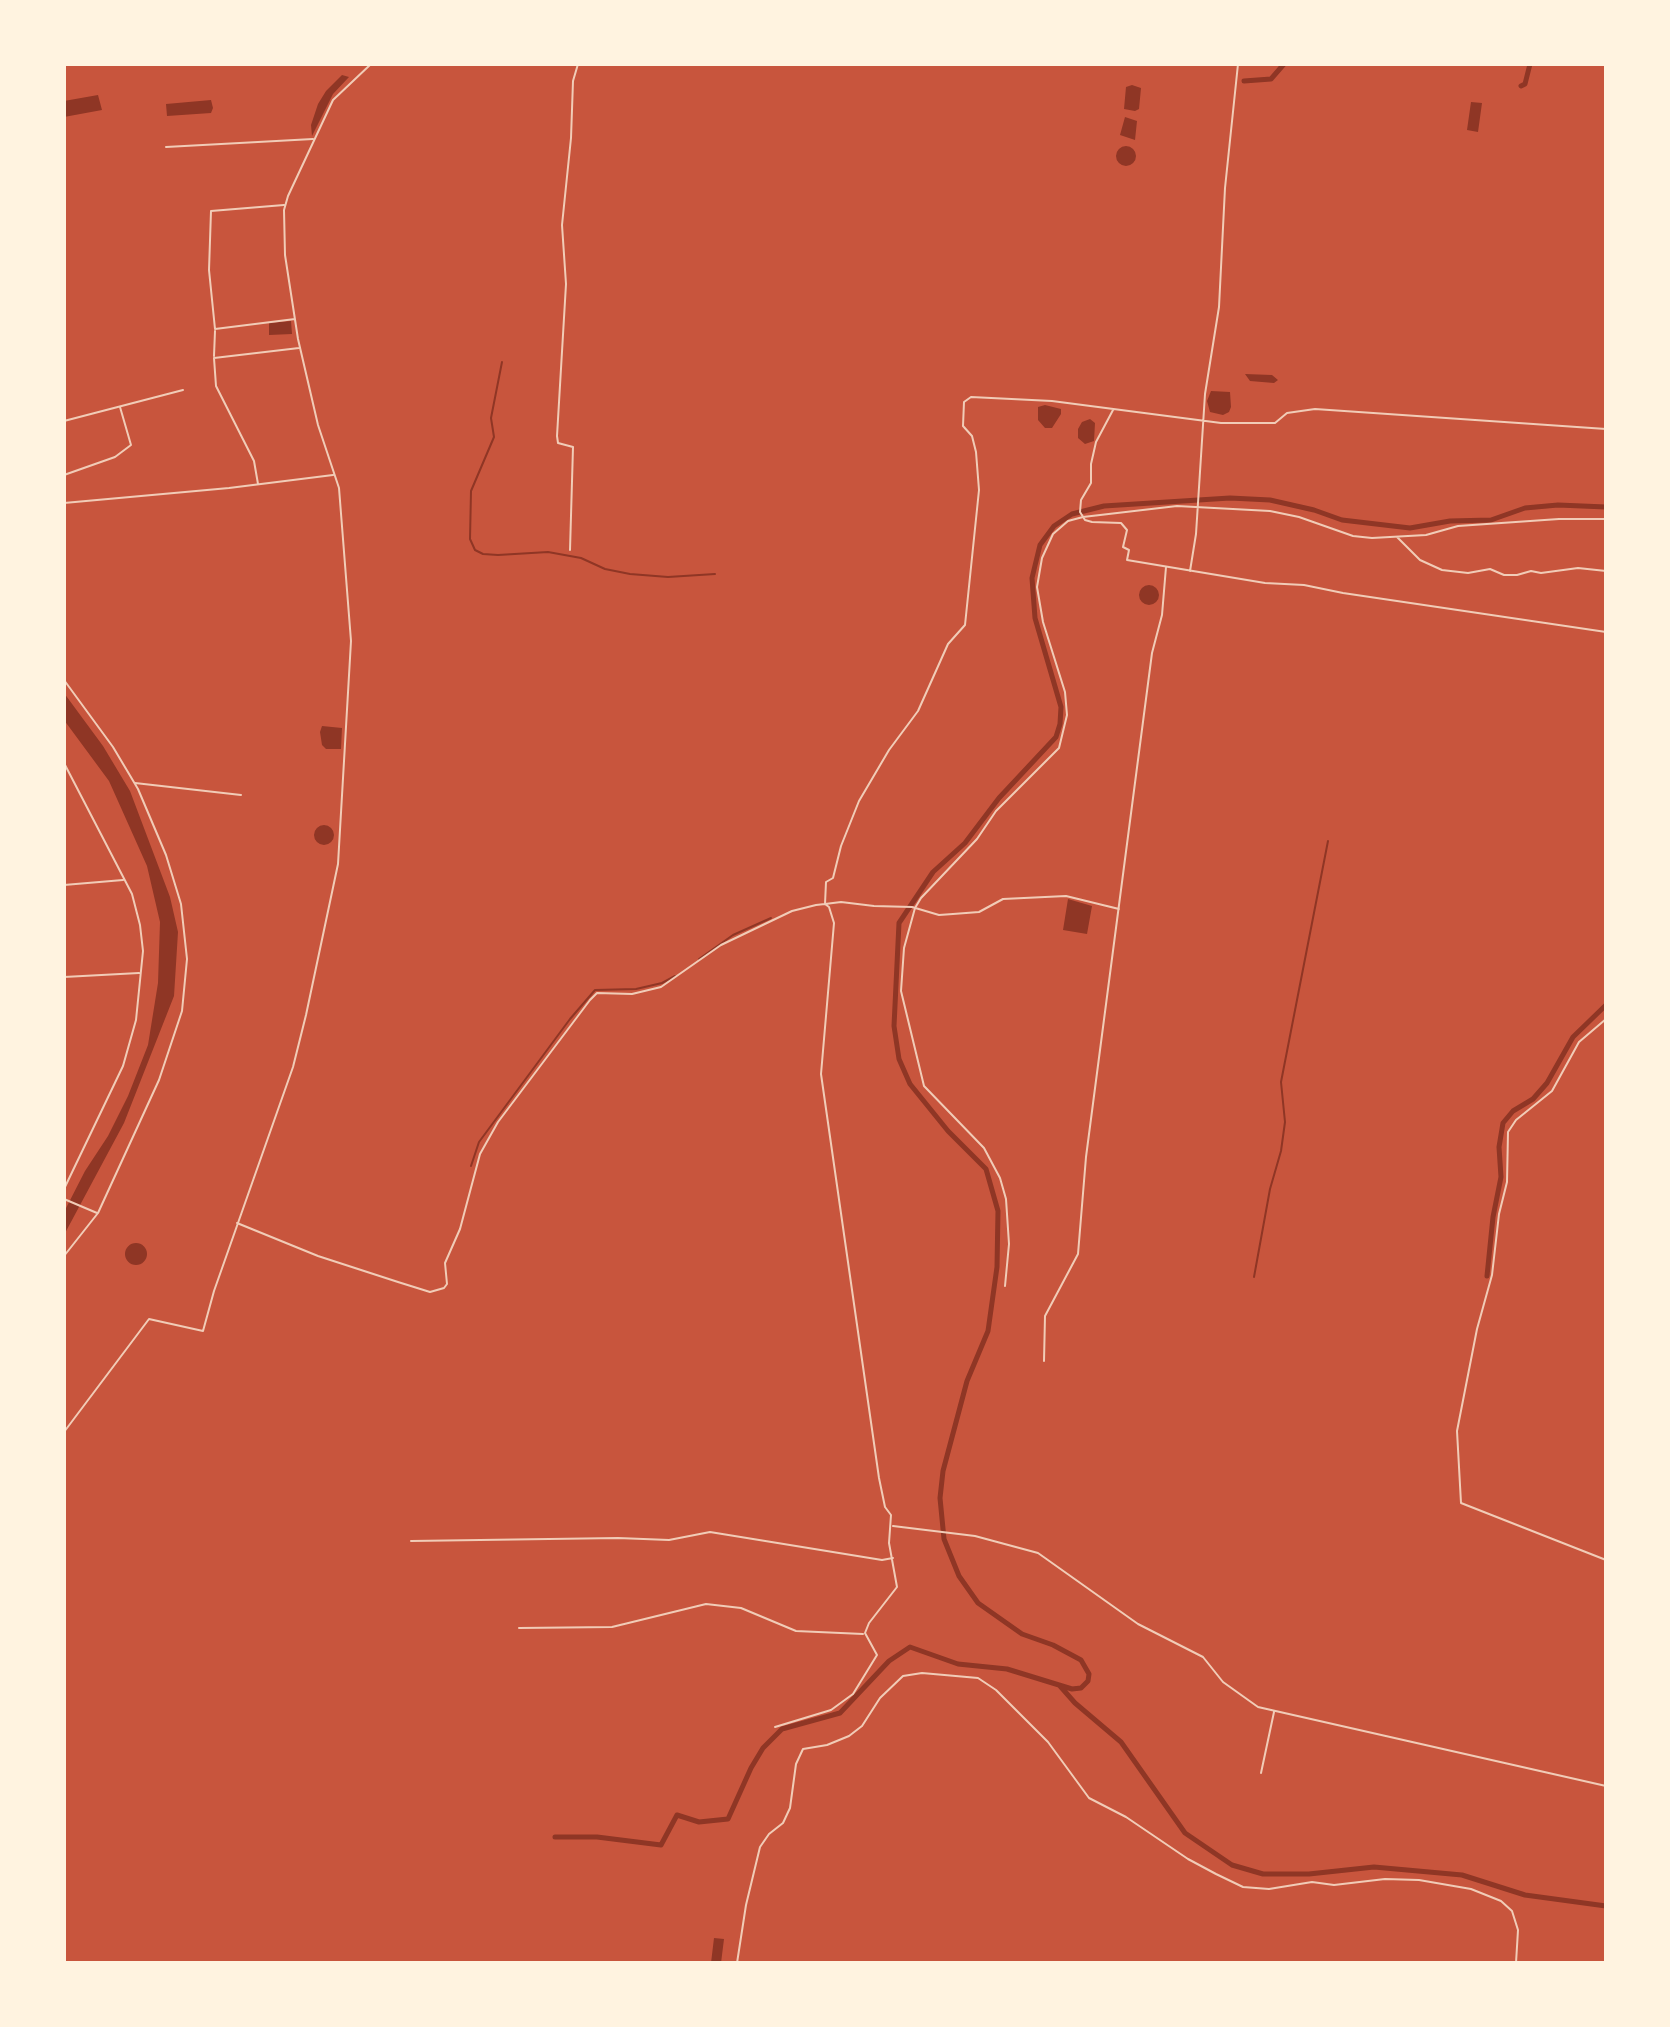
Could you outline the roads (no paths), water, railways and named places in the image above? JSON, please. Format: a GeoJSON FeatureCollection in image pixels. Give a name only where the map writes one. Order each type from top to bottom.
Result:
{"type":"FeatureCollection","features":[{"type":"Feature","properties":{"kind":"street"},"geometry":{"type":"LineString","coordinates":[[64,1432],[149,1319],[203,1331],[237,1223],[293,1067],[338,864],[351,641],[339,488],[318,425],[300,348],[285,255],[285,205],[333,100],[371,64]]}},
{"type":"Feature","properties":{"kind":"street"},"geometry":{"type":"LineString","coordinates":[[570,550],[573,447],[558,443],[557,436],[566,284],[562,225],[573,81],[578,64]]}},
{"type":"Feature","properties":{"kind":"street"},"geometry":{"type":"LineString","coordinates":[[1190,571],[1205,394],[1219,307],[1225,188],[1238,64]]}},
{"type":"Feature","properties":{"kind":"street"},"geometry":{"type":"LineString","coordinates":[[166,147],[315,139]]}},
{"type":"Feature","properties":{"kind":"street"},"geometry":{"type":"LineString","coordinates":[[258,485],[254,461],[216,386],[215,329],[209,270],[211,211],[285,205]]}},
{"type":"Feature","properties":{"kind":"street"},"geometry":{"type":"LineString","coordinates":[[215,329],[295,319]]}},
{"type":"Feature","properties":{"kind":"street"},"geometry":{"type":"LineString","coordinates":[[214,358],[300,348]]}},
{"type":"Feature","properties":{"kind":"street"},"geometry":{"type":"LineString","coordinates":[[64,421],[183,390]]}},
{"type":"Feature","properties":{"kind":"street"},"geometry":{"type":"LineString","coordinates":[[864,1634],[897,1587],[889,1543],[891,1515],[885,1507],[879,1478],[821,1074],[834,923],[832,913],[825,904],[826,882],[833,878],[841,846],[859,801],[889,750],[918,711],[948,644],[965,625],[979,490],[972,436],[963,426],[964,402],[971,397],[989,397],[1204,421],[1275,423],[1287,413],[1315,409],[1606,429]]}},
{"type":"Feature","properties":{"kind":"street"},"geometry":{"type":"LineString","coordinates":[[64,475],[115,457],[131,445],[120,406]]}},
{"type":"Feature","properties":{"kind":"street"},"geometry":{"type":"LineString","coordinates":[[1114,409],[1096,442],[1091,483],[1081,500],[1080,512],[1092,522],[1121,523],[1127,530],[1123,547],[1129,550],[1127,560],[1606,632]]}},
{"type":"Feature","properties":{"kind":"street"},"geometry":{"type":"LineString","coordinates":[[64,503],[334,475]]}},
{"type":"Feature","properties":{"kind":"street"},"geometry":{"type":"LineString","coordinates":[[1005,1286],[1009,1244],[1006,1199],[1000,1178],[984,1148],[924,1086],[901,991],[904,948],[915,908],[921,898],[977,839],[996,811],[1059,748],[1067,715],[1065,692],[1043,622],[1037,587],[1042,558],[1053,534],[1068,521],[1083,517],[1198,505],[1270,511],[1299,517],[1353,536],[1372,538],[1426,535],[1458,526],[1606,519]]}},
{"type":"Feature","properties":{"kind":"street"},"geometry":{"type":"LineString","coordinates":[[1396,536],[1420,560],[1442,570],[1468,573],[1490,569],[1504,575],[1578,568],[1606,571]]}},
{"type":"Feature","properties":{"kind":"street"},"geometry":{"type":"LineString","coordinates":[[1044,1361],[1045,1316],[1078,1254],[1086,1157],[1152,653],[1162,615],[1166,567]]}},
{"type":"Feature","properties":{"kind":"street"},"geometry":{"type":"LineString","coordinates":[[64,680],[113,747],[134,783],[166,855],[181,904],[187,959],[182,1011],[159,1080],[98,1213],[64,1256]]}},
{"type":"Feature","properties":{"kind":"street"},"geometry":{"type":"LineString","coordinates":[[64,763],[124,880],[140,925],[143,951],[136,1020],[123,1066],[64,1189]]}},
{"type":"Feature","properties":{"kind":"street"},"geometry":{"type":"LineString","coordinates":[[134,783],[241,795]]}},
{"type":"Feature","properties":{"kind":"street"},"geometry":{"type":"LineString","coordinates":[[64,885],[124,880]]}},
{"type":"Feature","properties":{"kind":"street"},"geometry":{"type":"LineString","coordinates":[[237,1223],[318,1256],[398,1282],[430,1292],[444,1288],[447,1284],[445,1262],[460,1229],[480,1154],[498,1122],[597,993],[632,994],[661,987],[721,945],[792,911],[825,904],[841,902],[915,908],[939,915],[979,912],[1003,899],[1066,896],[1119,909]]}},
{"type":"Feature","properties":{"kind":"street"},"geometry":{"type":"LineString","coordinates":[[64,977],[141,973]]}},
{"type":"Feature","properties":{"kind":"street"},"geometry":{"type":"LineString","coordinates":[[1606,1019],[1579,1042],[1552,1091],[1516,1120],[1508,1132],[1507,1182],[1499,1214],[1492,1275],[1477,1329],[1457,1431],[1461,1503],[1606,1560]]}},
{"type":"Feature","properties":{"kind":"street"},"geometry":{"type":"LineString","coordinates":[[64,1199],[98,1213]]}},
{"type":"Feature","properties":{"kind":"street"},"geometry":{"type":"LineString","coordinates":[[892,1525],[975,1536],[1038,1553],[1138,1624],[1203,1657],[1223,1682],[1258,1707],[1606,1786]]}},
{"type":"Feature","properties":{"kind":"street"},"geometry":{"type":"LineString","coordinates":[[411,1541],[669,1540],[710,1532],[882,1560],[893,1558]]}},
{"type":"Feature","properties":{"kind":"street"},"geometry":{"type":"LineString","coordinates":[[519,1628],[612,1627],[706,1604],[741,1608],[796,1631],[864,1634]]}},
{"type":"Feature","properties":{"kind":"street"},"geometry":{"type":"LineString","coordinates":[[775,1727],[831,1710],[853,1694],[877,1655],[864,1634]]}},
{"type":"Feature","properties":{"kind":"street"},"geometry":{"type":"LineString","coordinates":[[737,1963],[746,1905],[760,1847],[769,1834],[783,1823],[790,1808],[796,1764],[803,1749],[827,1745],[849,1736],[862,1726],[880,1698],[903,1676],[922,1673],[978,1678],[996,1690],[1048,1742],[1089,1798],[1126,1817],[1216,1874],[1243,1887],[1269,1889],[1312,1882],[1334,1885],[1385,1879],[1419,1880],[1471,1889],[1501,1901],[1512,1911],[1518,1930],[1516,1963]]}},
{"type":"Feature","properties":{"kind":"street"},"geometry":{"type":"LineString","coordinates":[[1261,1773],[1274,1710]]}},
{"type":"Feature","properties":{"kind":"waterway"},"geometry":{"type":"LineString","coordinates":[[1244,81],[1271,79],[1284,64]]}},
{"type":"Feature","properties":{"kind":"waterway"},"geometry":{"type":"LineString","coordinates":[[1521,86],[1525,84],[1530,64]]}},
{"type":"Feature","properties":{"kind":"waterway"},"geometry":{"type":"LineString","coordinates":[[502,362],[491,418],[494,437],[471,491],[470,539],[475,550],[498,555],[548,552],[581,558],[605,569],[630,574],[668,577],[715,574]]}},
{"type":"Feature","properties":{"kind":"waterway"},"geometry":{"type":"LineString","coordinates":[[555,1837],[597,1837],[661,1845],[677,1815],[699,1822],[728,1819],[751,1768],[763,1748],[782,1729],[840,1713],[889,1661],[910,1647],[958,1664],[1007,1669],[1072,1689],[1081,1688],[1088,1681],[1089,1674],[1081,1660],[1053,1645],[1022,1634],[978,1603],[959,1576],[944,1539],[940,1498],[943,1471],[967,1381],[988,1331],[997,1267],[998,1211],[986,1169],[948,1131],[910,1084],[899,1059],[894,1026],[899,923],[933,872],[965,843],[999,798],[1056,737],[1061,707],[1035,618],[1032,578],[1040,545],[1054,526],[1072,514],[1104,506],[1230,498],[1270,500],[1342,520],[1410,528],[1450,521],[1491,520],[1525,508],[1558,505],[1606,507]]}},
{"type":"Feature","properties":{"kind":"waterway"},"geometry":{"type":"LineString","coordinates":[[1254,1277],[1270,1189],[1281,1151],[1285,1122],[1281,1082],[1328,841]]}},
{"type":"Feature","properties":{"kind":"waterway"},"geometry":{"type":"LineString","coordinates":[[699,959],[733,935],[771,918]]}},
{"type":"Feature","properties":{"kind":"waterway"},"geometry":{"type":"LineString","coordinates":[[471,1166],[479,1142],[595,990],[636,989],[662,983],[675,976]]}},
{"type":"Feature","properties":{"kind":"waterway"},"geometry":{"type":"LineString","coordinates":[[1487,1276],[1501,1177],[1499,1147],[1503,1123],[1513,1111],[1533,1099],[1547,1083],[1573,1037],[1606,1005]]}},
{"type":"Feature","properties":{"kind":"waterway"},"geometry":{"type":"LineString","coordinates":[[1060,1686],[1121,1742],[1185,1833],[1232,1865],[1263,1874],[1309,1874],[1374,1867],[1462,1875],[1525,1895],[1606,1906]]}}]}
